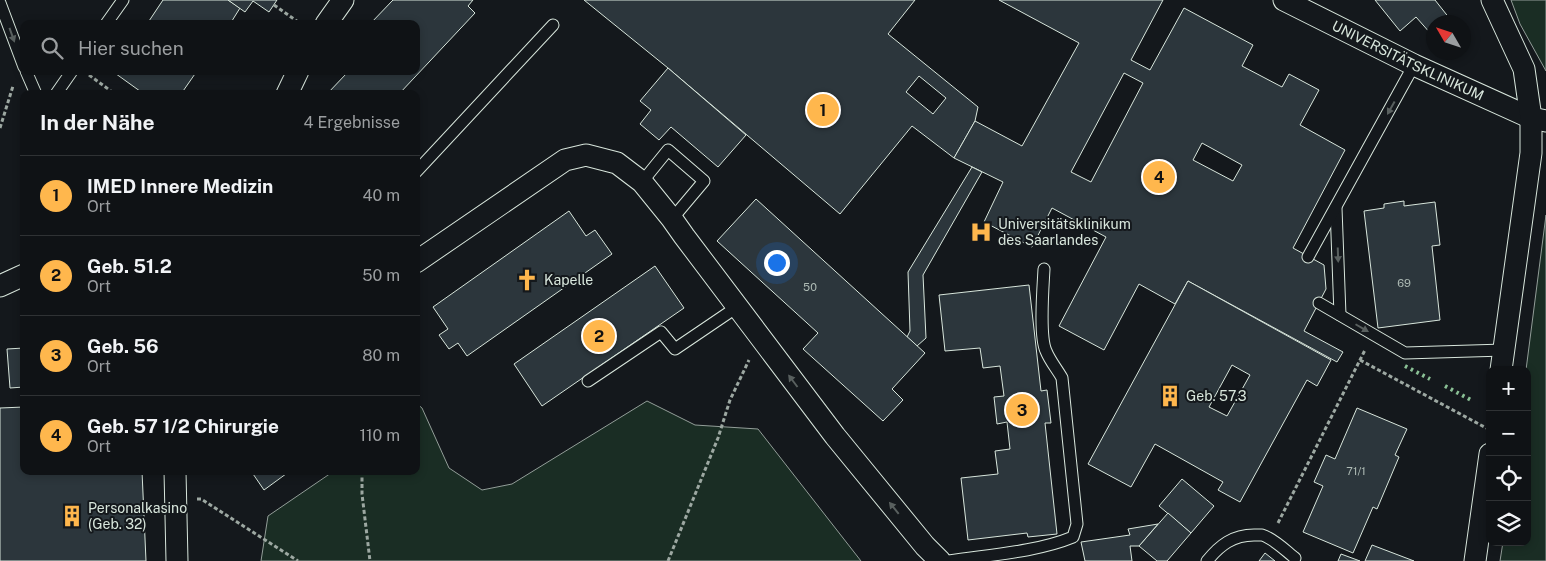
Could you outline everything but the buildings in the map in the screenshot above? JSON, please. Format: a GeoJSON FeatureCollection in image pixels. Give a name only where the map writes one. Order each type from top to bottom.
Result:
{"type":"FeatureCollection","features":[{"type":"Feature","properties":{"kind":"street"},"geometry":{"type":"LineString","coordinates":[[329,20],[343,0]]}},
{"type":"Feature","properties":{"kind":"street","name":"UNIVERSITÄTSKLINIKUM"},"geometry":{"type":"LineString","coordinates":[[1284,0],[1414,65],[1538,119]]}},
{"type":"Feature","properties":{"kind":"street"},"geometry":{"type":"LineString","coordinates":[[1492,0],[1524,69],[1538,119],[1531,153],[1503,360]]}},
{"type":"Feature","properties":{"kind":"street"},"geometry":{"type":"LineString","coordinates":[[289,90],[296,75]]}},
{"type":"Feature","properties":{"kind":"street"},"geometry":{"type":"LineString","coordinates":[[420,259],[565,160],[586,155],[618,163],[642,182],[672,219],[835,436],[925,546],[940,561]]}},
{"type":"Feature","properties":{"kind":"street"},"geometry":{"type":"LineString","coordinates":[[0,286],[20,277]]}},
{"type":"Feature","properties":{"kind":"street"},"geometry":{"type":"LineString","coordinates":[[1475,561],[1490,456]]}},
{"type":"Feature","properties":{"kind":"street"},"geometry":{"type":"LineString","coordinates":[[174,475],[177,561]]}},
{"type":"Feature","properties":{"kind":"lane"},"geometry":{"type":"LineString","coordinates":[[109,20],[123,0]]}},
{"type":"Feature","properties":{"kind":"lane"},"geometry":{"type":"LineString","coordinates":[[0,3],[20,56]]}},
{"type":"Feature","properties":{"kind":"lane"},"geometry":{"type":"LineString","coordinates":[[420,168],[553,25]]}},
{"type":"Feature","properties":{"kind":"lane"},"geometry":{"type":"LineString","coordinates":[[1308,257],[1414,65]]}},
{"type":"Feature","properties":{"kind":"lane"},"geometry":{"type":"LineString","coordinates":[[28,75],[34,90]]}},
{"type":"Feature","properties":{"kind":"lane"},"geometry":{"type":"LineString","coordinates":[[59,90],[69,75]]}},
{"type":"Feature","properties":{"kind":"lane"},"geometry":{"type":"LineString","coordinates":[[642,182],[668,150],[704,181],[672,219]]}},
{"type":"Feature","properties":{"kind":"lane"},"geometry":{"type":"LineString","coordinates":[[1336,207],[1340,315]]}},
{"type":"Feature","properties":{"kind":"lane"},"geometry":{"type":"LineString","coordinates":[[949,561],[1043,547],[1058,543],[1072,537],[1077,524],[1062,378],[1046,351],[1042,338],[1044,270]]}},
{"type":"Feature","properties":{"kind":"lane"},"geometry":{"type":"LineString","coordinates":[[1319,303],[1405,352],[1503,360]]}},
{"type":"Feature","properties":{"kind":"lane"},"geometry":{"type":"LineString","coordinates":[[588,381],[661,332],[675,350],[737,307]]}},
{"type":"Feature","properties":{"kind":"lane"},"geometry":{"type":"LineString","coordinates":[[1207,561],[1213,553],[1228,541],[1243,535],[1262,535],[1278,544],[1295,558]]}},
{"type":"Feature","properties":{"kind":"path"},"geometry":{"type":"LineString","coordinates":[[274,5],[295,20]]}},
{"type":"Feature","properties":{"kind":"path"},"geometry":{"type":"LineString","coordinates":[[0,128],[21,75]]}},
{"type":"Feature","properties":{"kind":"path"},"geometry":{"type":"LineString","coordinates":[[89,75],[109,90]]}},
{"type":"Feature","properties":{"kind":"path"},"geometry":{"type":"LineString","coordinates":[[1270,540],[1373,334]]}},
{"type":"Feature","properties":{"kind":"path"},"geometry":{"type":"LineString","coordinates":[[668,561],[718,438],[730,400],[760,338]]}},
{"type":"Feature","properties":{"kind":"path"},"geometry":{"type":"LineString","coordinates":[[1360,360],[1486,428]]}},
{"type":"Feature","properties":{"kind":"path"},"geometry":{"type":"LineString","coordinates":[[362,475],[362,494],[370,561]]}},
{"type":"Feature","properties":{"kind":"path"},"geometry":{"type":"LineString","coordinates":[[201,499],[298,561]]}},
{"type":"Feature","properties":{"kind":"green space"},"geometry":{"type":"Polygon","coordinates":[[[1511,0],[1546,0],[1546,71],[1520,24],[1511,0]]]}},
{"type":"Feature","properties":{"kind":"green space"},"geometry":{"type":"Polygon","coordinates":[[[1546,215],[1546,561],[1500,561],[1502,546],[1531,546],[1531,366],[1527,366],[1546,215]]]}},
{"type":"Feature","properties":{"kind":"green space"},"geometry":{"type":"Polygon","coordinates":[[[647,401],[695,425],[758,429],[861,561],[261,561],[268,516],[328,475],[420,475],[420,406],[449,468],[482,490],[512,484],[647,401]]]}},
{"type":"Feature","properties":{"kind":"hedge"},"geometry":{"type":"LineString","coordinates":[[1405,366],[1430,379]]}},
{"type":"Feature","properties":{"kind":"hedge"},"geometry":{"type":"LineString","coordinates":[[1445,386],[1471,400]]}},
{"type":"Feature","properties":{"kind":"place","name":"IMED Innere Medizin"},"geometry":{"type":"Point","coordinates":[823,110]}},
{"type":"Feature","properties":{"kind":"place","name":"Geb. 57 1/2 Chirurgie"},"geometry":{"type":"Point","coordinates":[1159,177]}},
{"type":"Feature","properties":{"kind":"place","name":"Universitätsklinikum des Saarlandes"},"geometry":{"type":"Point","coordinates":[981,232]}},
{"type":"Feature","properties":{"kind":"place","name":"Kapelle"},"geometry":{"type":"Point","coordinates":[527,280]}},
{"type":"Feature","properties":{"kind":"place","name":"Geb. 51.2"},"geometry":{"type":"Point","coordinates":[599,336]}},
{"type":"Feature","properties":{"kind":"place","name":"Geb. 57.3"},"geometry":{"type":"Point","coordinates":[1170,396]}},
{"type":"Feature","properties":{"kind":"place","name":"Geb. 56"},"geometry":{"type":"Point","coordinates":[1022,410]}},
{"type":"Feature","properties":{"kind":"place","name":"Personalkasino (Geb. 32)"},"geometry":{"type":"Point","coordinates":[72,516]}}]}
